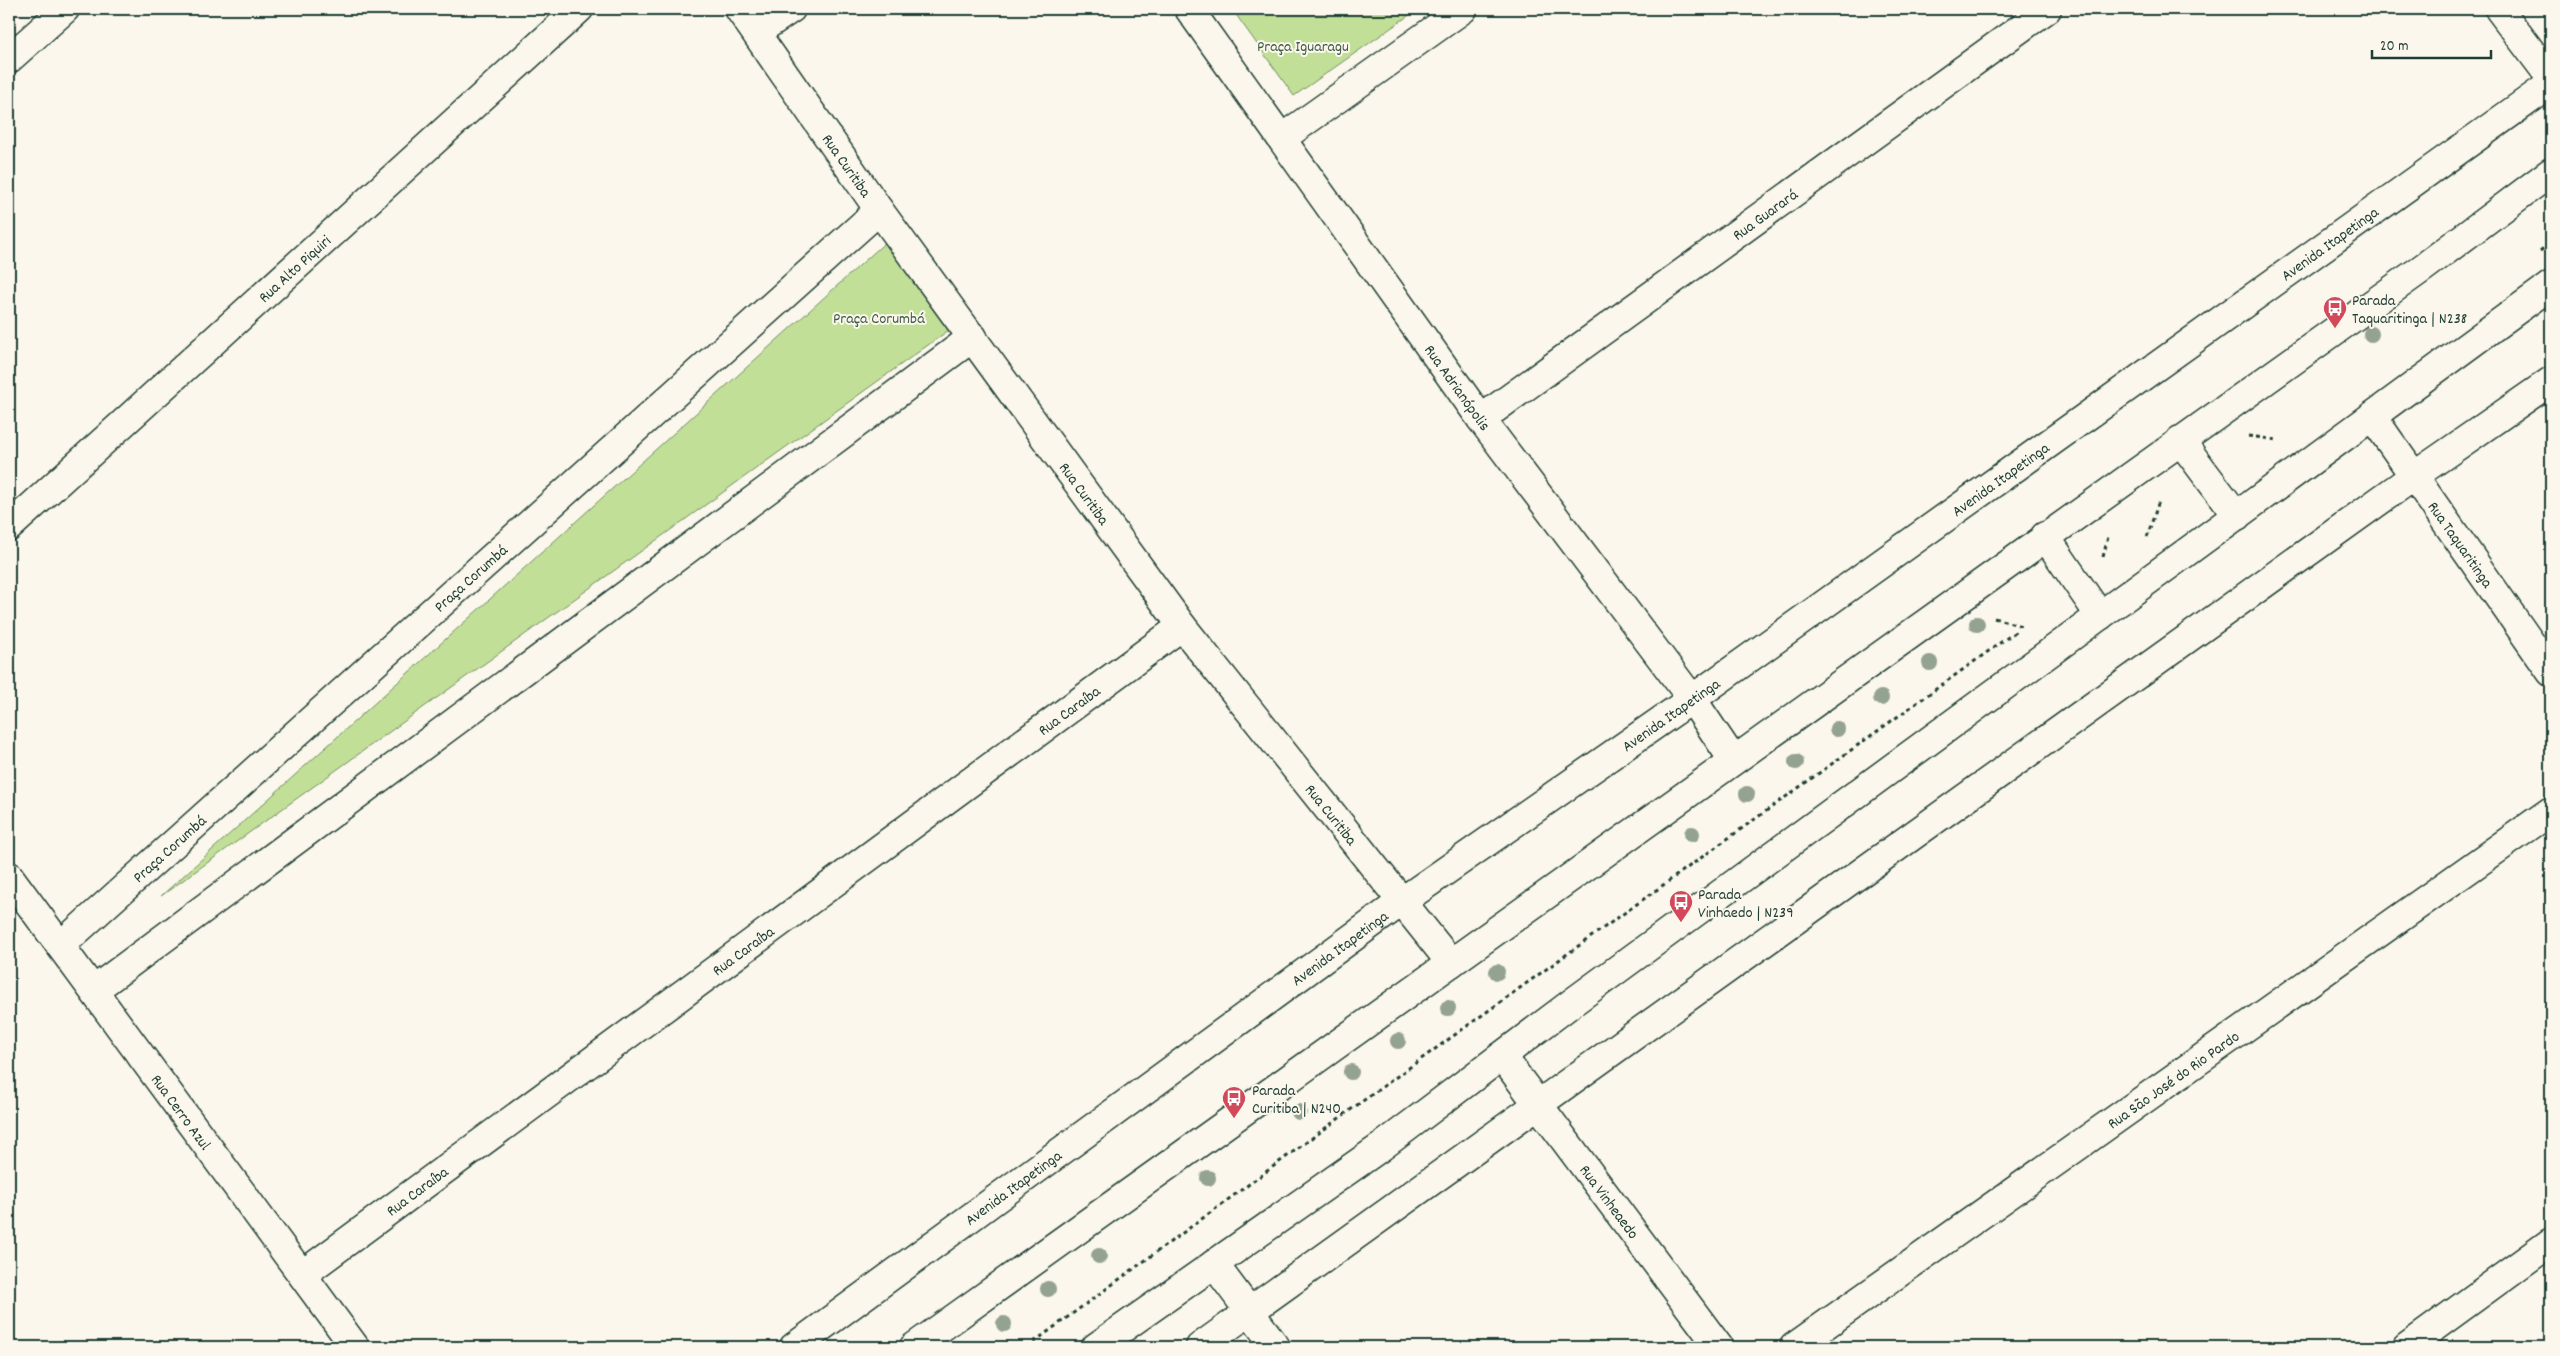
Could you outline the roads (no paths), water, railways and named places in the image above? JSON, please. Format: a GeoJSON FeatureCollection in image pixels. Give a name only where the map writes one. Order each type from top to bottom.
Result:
{"type":"FeatureCollection","features":[{"type":"Feature","properties":{"kind":"street"},"geometry":{"type":"LineString","coordinates":[[9,59],[66,9]]}},
{"type":"Feature","properties":{"kind":"street","name":"Rua Alto Piquiri"},"geometry":{"type":"LineString","coordinates":[[9,527],[579,9]]}},
{"type":"Feature","properties":{"kind":"street","name":"Rua Curitiba"},"geometry":{"type":"LineString","coordinates":[[740,9],[878,210],[973,337],[1182,626],[1451,963]]}},
{"type":"Feature","properties":{"kind":"street"},"geometry":{"type":"LineString","coordinates":[[757,32],[791,9]]}},
{"type":"Feature","properties":{"kind":"street","name":"Rua Adrianópolis"},"geometry":{"type":"LineString","coordinates":[[1189,9],[1481,419],[1692,699],[1733,760]]}},
{"type":"Feature","properties":{"kind":"street"},"geometry":{"type":"LineString","coordinates":[[1282,138],[1463,9]]}},
{"type":"Feature","properties":{"kind":"street","name":"Rua Guarará"},"geometry":{"type":"LineString","coordinates":[[1481,419],[2047,9]]}},
{"type":"Feature","properties":{"kind":"street"},"geometry":{"type":"LineString","coordinates":[[2500,9],[2551,78]]}},
{"type":"Feature","properties":{"kind":"street","name":"Avenida Itapetinga"},"geometry":{"type":"LineString","coordinates":[[794,1347],[1401,902],[1692,699],[2551,84]]}},
{"type":"Feature","properties":{"kind":"street"},"geometry":{"type":"LineString","coordinates":[[914,1347],[2424,266],[2551,172]]}},
{"type":"Feature","properties":{"kind":"street","name":"Praça Corumbá"},"geometry":{"type":"LineString","coordinates":[[61,945],[878,210]]}},
{"type":"Feature","properties":{"kind":"street"},"geometry":{"type":"LineString","coordinates":[[1096,1347],[1381,1147],[2551,285]]}},
{"type":"Feature","properties":{"kind":"street"},"geometry":{"type":"LineString","coordinates":[[94,990],[973,337]]}},
{"type":"Feature","properties":{"kind":"street"},"geometry":{"type":"LineString","coordinates":[[1200,1347],[1539,1106],[2414,476],[2551,381]]}},
{"type":"Feature","properties":{"kind":"street","name":"Rua Taquaritinga"},"geometry":{"type":"LineString","coordinates":[[2372,416],[2551,672]]}},
{"type":"Feature","properties":{"kind":"street"},"geometry":{"type":"LineString","coordinates":[[2180,440],[2237,516]]}},
{"type":"Feature","properties":{"kind":"street"},"geometry":{"type":"LineString","coordinates":[[2045,536],[2100,616]]}},
{"type":"Feature","properties":{"kind":"street","name":"Rua Caraíba"},"geometry":{"type":"LineString","coordinates":[[303,1274],[1182,626]]}},
{"type":"Feature","properties":{"kind":"street","name":"Rua São José do Rio Pardo"},"geometry":{"type":"LineString","coordinates":[[1794,1347],[2551,810]]}},
{"type":"Feature","properties":{"kind":"street","name":"Rua Cerro Azul"},"geometry":{"type":"LineString","coordinates":[[9,876],[356,1347]]}},
{"type":"Feature","properties":{"kind":"street","name":"Rua Vinheaedo"},"geometry":{"type":"LineString","coordinates":[[1502,1056],[1719,1347]]}},
{"type":"Feature","properties":{"kind":"street"},"geometry":{"type":"LineString","coordinates":[[2406,1347],[2551,1242]]}},
{"type":"Feature","properties":{"kind":"street"},"geometry":{"type":"LineString","coordinates":[[1214,1264],[1276,1347]]}},
{"type":"Feature","properties":{"kind":"place","name":"Parada Taquaritinga | N238"},"geometry":{"type":"Point","coordinates":[2335,329]}},
{"type":"Feature","properties":{"kind":"place","name":"Parada Vinhaedo | N239"},"geometry":{"type":"Point","coordinates":[1681,923]}},
{"type":"Feature","properties":{"kind":"place","name":"Parada Curitiba | N240"},"geometry":{"type":"Point","coordinates":[1234,1119]}},
{"type":"Feature","properties":{"kind":"park label","name":"Praça Iguaragu"},"geometry":{"type":"Point","coordinates":[1303,45]}}]}
